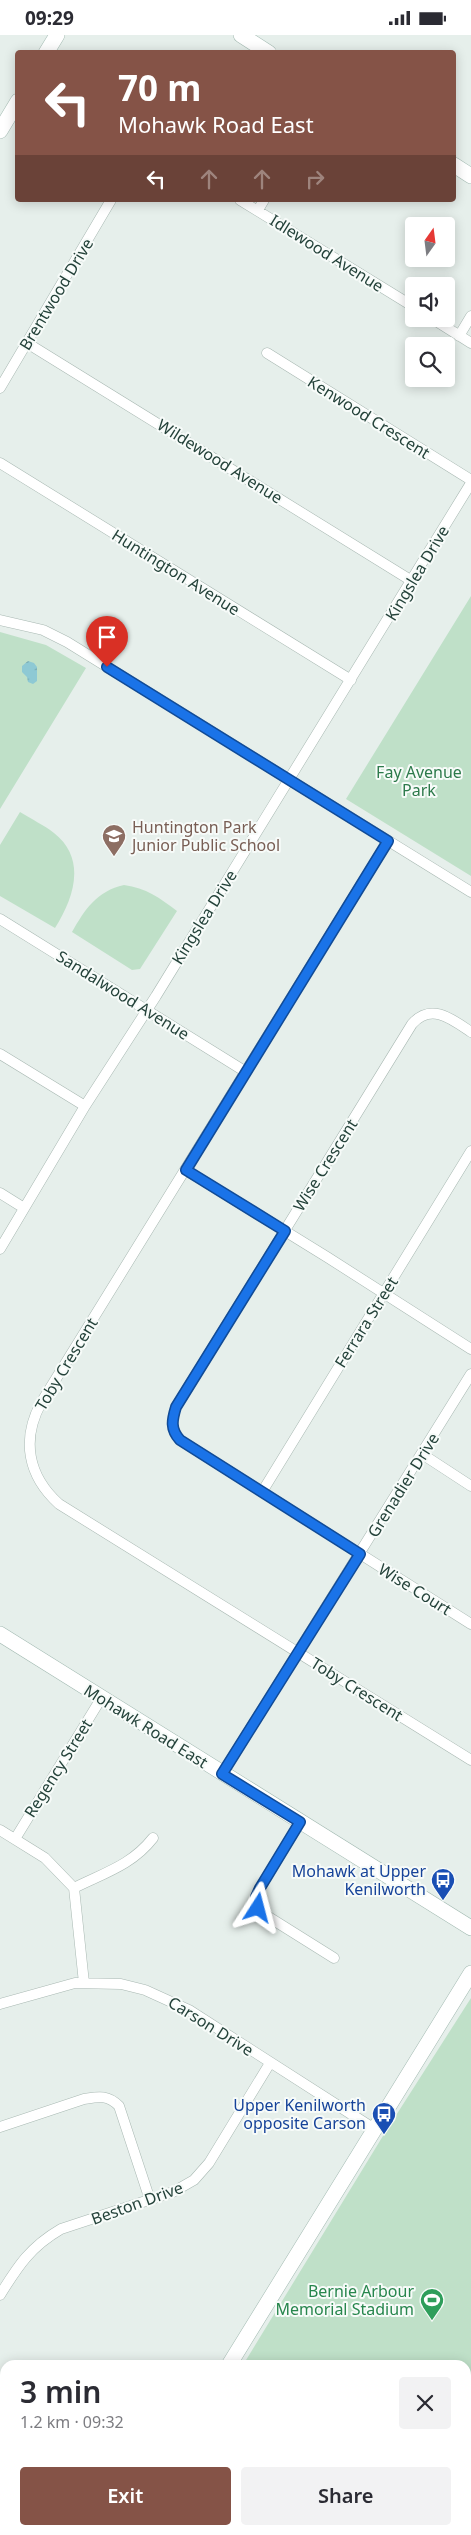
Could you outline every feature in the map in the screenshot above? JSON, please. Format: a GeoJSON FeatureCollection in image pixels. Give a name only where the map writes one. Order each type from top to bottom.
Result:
{"type":"FeatureCollection","features":[{"type":"Feature","properties":{"kind":"main road"},"geometry":{"type":"LineString","coordinates":[[48,50],[56,35]]}},
{"type":"Feature","properties":{"kind":"main road"},"geometry":{"type":"LineString","coordinates":[[242,35],[264,50]]}},
{"type":"Feature","properties":{"kind":"main road"},"geometry":{"type":"LineString","coordinates":[[0,131],[15,106]]}},
{"type":"Feature","properties":{"kind":"main road"},"geometry":{"type":"LineString","coordinates":[[456,166],[471,176]]}},
{"type":"Feature","properties":{"kind":"main road","name":"Mohawk Road East"},"geometry":{"type":"LineString","coordinates":[[0,1634],[471,1928]]}},
{"type":"Feature","properties":{"kind":"main road"},"geometry":{"type":"LineString","coordinates":[[232,2360],[376,2130],[471,1973]]}},
{"type":"Feature","properties":{"kind":"street","name":"Brentwood Drive"},"geometry":{"type":"LineString","coordinates":[[0,388],[110,202]]}},
{"type":"Feature","properties":{"kind":"street","name":"Idlewood Avenue"},"geometry":{"type":"LineString","coordinates":[[244,202],[405,301]]}},
{"type":"Feature","properties":{"kind":"street"},"geometry":{"type":"LineString","coordinates":[[258,210],[263,202]]}},
{"type":"Feature","properties":{"kind":"street"},"geometry":{"type":"LineString","coordinates":[[459,336],[471,316]]}},
{"type":"Feature","properties":{"kind":"street"},"geometry":{"type":"LineString","coordinates":[[445,327],[471,343]]}},
{"type":"Feature","properties":{"kind":"street","name":"Wildewood Avenue"},"geometry":{"type":"LineString","coordinates":[[27,343],[412,581]]}},
{"type":"Feature","properties":{"kind":"street","name":"Kenwood Crescent"},"geometry":{"type":"LineString","coordinates":[[267,353],[471,482]]}},
{"type":"Feature","properties":{"kind":"street","name":"Huntington Avenue"},"geometry":{"type":"LineString","coordinates":[[0,463],[351,680]]}},
{"type":"Feature","properties":{"kind":"street","name":"Kingslea Drive"},"geometry":{"type":"LineString","coordinates":[[0,1249],[85,1106],[351,680],[471,482]]}},
{"type":"Feature","properties":{"kind":"street"},"geometry":{"type":"LineString","coordinates":[[0,620],[35,627],[59,637],[471,892]]}},
{"type":"Feature","properties":{"kind":"street","name":"Toby Crescent"},"geometry":{"type":"LineString","coordinates":[[388,841],[36,1413],[30,1435],[32,1465],[46,1492],[59,1504],[471,1760]]}},
{"type":"Feature","properties":{"kind":"street","name":"Sandalwood Avenue"},"geometry":{"type":"LineString","coordinates":[[0,919],[246,1072]]}},
{"type":"Feature","properties":{"kind":"street","name":"Wise Crescent"},"geometry":{"type":"LineString","coordinates":[[360,1554],[180,1440],[173,1432],[172,1421],[176,1407],[416,1020],[429,1013],[442,1014],[471,1032]]}},
{"type":"Feature","properties":{"kind":"street"},"geometry":{"type":"LineString","coordinates":[[0,1054],[85,1106]]}},
{"type":"Feature","properties":{"kind":"street","name":"Ferrara Street"},"geometry":{"type":"LineString","coordinates":[[262,1492],[471,1151]]}},
{"type":"Feature","properties":{"kind":"street"},"geometry":{"type":"LineString","coordinates":[[186,1170],[471,1349]]}},
{"type":"Feature","properties":{"kind":"street"},"geometry":{"type":"LineString","coordinates":[[0,1193],[24,1208]]}},
{"type":"Feature","properties":{"kind":"street","name":"Grenadier Drive"},"geometry":{"type":"LineString","coordinates":[[222,1774],[471,1374]]}},
{"type":"Feature","properties":{"kind":"street"},"geometry":{"type":"LineString","coordinates":[[422,1454],[471,1486]]}},
{"type":"Feature","properties":{"kind":"street","name":"Wise Court"},"geometry":{"type":"LineString","coordinates":[[360,1554],[471,1624]]}},
{"type":"Feature","properties":{"kind":"street","name":"Regency Street"},"geometry":{"type":"LineString","coordinates":[[15,1839],[102,1697]]}},
{"type":"Feature","properties":{"kind":"street"},"geometry":{"type":"LineString","coordinates":[[300,1822],[260,1888],[255,1902],[267,1917],[334,1958]]}},
{"type":"Feature","properties":{"kind":"street"},"geometry":{"type":"LineString","coordinates":[[0,1830],[56,1866],[74,1888],[84,1983]]}},
{"type":"Feature","properties":{"kind":"street"},"geometry":{"type":"LineString","coordinates":[[74,1888],[128,1862],[141,1853],[153,1838]]}},
{"type":"Feature","properties":{"kind":"street","name":"Carson Drive"},"geometry":{"type":"LineString","coordinates":[[0,2004],[68,1984],[121,1983],[166,1999],[376,2130]]}},
{"type":"Feature","properties":{"kind":"street","name":"Beston Drive"},"geometry":{"type":"LineString","coordinates":[[0,2295],[26,2256],[45,2239],[61,2229],[150,2200],[184,2187],[198,2177],[209,2163],[270,2063]]}},
{"type":"Feature","properties":{"kind":"street"},"geometry":{"type":"LineString","coordinates":[[0,2127],[84,2099],[96,2096],[108,2097],[119,2106],[150,2200]]}},
{"type":"Feature","properties":{"kind":"green space","name":"Fay Avenue Park"},"geometry":{"type":"Polygon","coordinates":[[[471,596],[471,876],[346,799],[471,596]]]}},
{"type":"Feature","properties":{"kind":"green space"},"geometry":{"type":"Polygon","coordinates":[[[0,632],[46,645],[86,668],[0,809],[0,632]]]}},
{"type":"Feature","properties":{"kind":"green space"},"geometry":{"type":"Polygon","coordinates":[[[20,812],[54,833],[64,843],[71,855],[74,867],[72,892],[68,904],[55,928],[0,896],[0,845],[20,812]]]}},
{"type":"Feature","properties":{"kind":"green space"},"geometry":{"type":"Polygon","coordinates":[[[124,885],[152,894],[177,911],[140,969],[132,970],[72,932],[87,909],[99,896],[124,885]]]}},
{"type":"Feature","properties":{"kind":"green space"},"geometry":{"type":"Polygon","coordinates":[[[471,1998],[471,2360],[246,2360],[386,2131],[471,1998]]]}},
{"type":"Feature","properties":{"kind":"water"},"geometry":{"type":"Polygon","coordinates":[[[28,661],[34,663],[37,667],[37,681],[33,684],[28,682],[27,677],[22,672],[22,666],[28,661]]]}},
{"type":"Feature","properties":{"kind":"place","name":"Huntington Park Junior Public School"},"geometry":{"type":"Point","coordinates":[114,857]}},
{"type":"Feature","properties":{"kind":"place","name":"Mohawk at Upper Kenilworth"},"geometry":{"type":"Point","coordinates":[443,1901]}},
{"type":"Feature","properties":{"kind":"place","name":"Upper Kenilworth opposite Carson"},"geometry":{"type":"Point","coordinates":[384,2135]}},
{"type":"Feature","properties":{"kind":"place","name":"Bernie Arbour Memorial Stadium"},"geometry":{"type":"Point","coordinates":[432,2321]}},
{"type":"Feature","properties":{"kind":"route"},"geometry":{"type":"LineString","coordinates":[[107,667],[388,841],[186,1170],[285,1231],[176,1407],[172,1421],[173,1432],[180,1440],[360,1554],[222,1774],[300,1822],[260,1888],[255,1902],[258,1908]]}}]}
